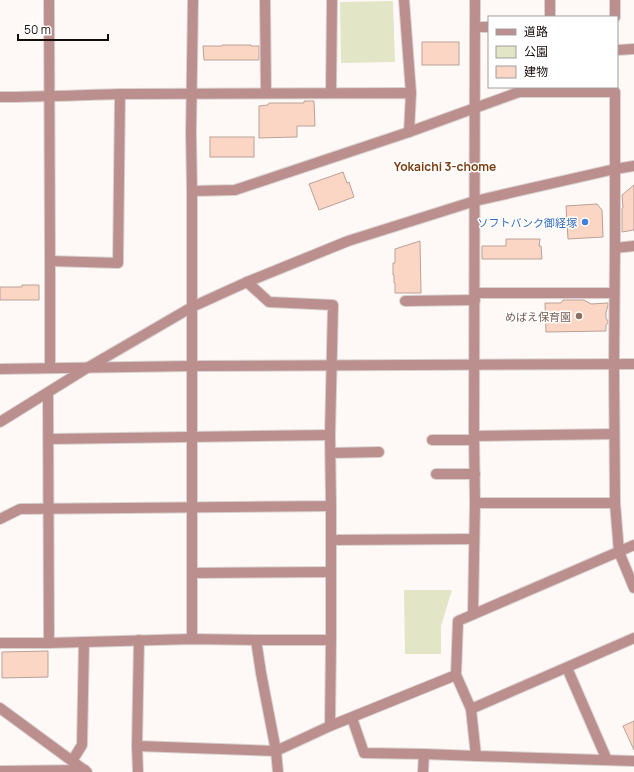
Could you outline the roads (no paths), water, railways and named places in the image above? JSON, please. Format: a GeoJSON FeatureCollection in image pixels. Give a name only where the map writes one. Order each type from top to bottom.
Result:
{"type":"FeatureCollection","features":[{"type":"Feature","properties":{"kind":"street"},"geometry":{"type":"LineString","coordinates":[[49,0],[50,368]]}},
{"type":"Feature","properties":{"kind":"street"},"geometry":{"type":"LineString","coordinates":[[192,0],[192,639]]}},
{"type":"Feature","properties":{"kind":"street"},"geometry":{"type":"LineString","coordinates":[[266,0],[266,93]]}},
{"type":"Feature","properties":{"kind":"street"},"geometry":{"type":"LineString","coordinates":[[331,93],[332,0]]}},
{"type":"Feature","properties":{"kind":"street"},"geometry":{"type":"LineString","coordinates":[[404,0],[410,93],[409,132]]}},
{"type":"Feature","properties":{"kind":"street"},"geometry":{"type":"LineString","coordinates":[[473,614],[475,503],[474,365],[476,0]]}},
{"type":"Feature","properties":{"kind":"street"},"geometry":{"type":"LineString","coordinates":[[550,0],[550,16]]}},
{"type":"Feature","properties":{"kind":"street"},"geometry":{"type":"LineString","coordinates":[[615,0],[615,16]]}},
{"type":"Feature","properties":{"kind":"street"},"geometry":{"type":"LineString","coordinates":[[475,27],[488,27]]}},
{"type":"Feature","properties":{"kind":"street"},"geometry":{"type":"LineString","coordinates":[[618,50],[634,50]]}},
{"type":"Feature","properties":{"kind":"street"},"geometry":{"type":"LineString","coordinates":[[192,191],[235,190],[409,132],[519,92],[615,90],[615,503],[618,552],[634,588]]}},
{"type":"Feature","properties":{"kind":"street"},"geometry":{"type":"LineString","coordinates":[[0,96],[49,97],[120,94],[410,93]]}},
{"type":"Feature","properties":{"kind":"street"},"geometry":{"type":"LineString","coordinates":[[50,261],[118,263],[120,94]]}},
{"type":"Feature","properties":{"kind":"street"},"geometry":{"type":"LineString","coordinates":[[0,422],[192,307],[247,282],[348,241],[475,201],[634,166]]}},
{"type":"Feature","properties":{"kind":"street"},"geometry":{"type":"LineString","coordinates":[[616,248],[634,246]]}},
{"type":"Feature","properties":{"kind":"street"},"geometry":{"type":"LineString","coordinates":[[247,282],[270,302],[333,305],[330,436],[332,572],[330,726]]}},
{"type":"Feature","properties":{"kind":"street"},"geometry":{"type":"LineString","coordinates":[[405,301],[475,297],[614,293]]}},
{"type":"Feature","properties":{"kind":"street"},"geometry":{"type":"LineString","coordinates":[[0,369],[192,366],[634,364]]}},
{"type":"Feature","properties":{"kind":"street"},"geometry":{"type":"LineString","coordinates":[[48,393],[49,643]]}},
{"type":"Feature","properties":{"kind":"street"},"geometry":{"type":"LineString","coordinates":[[432,440],[614,434]]}},
{"type":"Feature","properties":{"kind":"street"},"geometry":{"type":"LineString","coordinates":[[49,439],[330,436]]}},
{"type":"Feature","properties":{"kind":"street"},"geometry":{"type":"LineString","coordinates":[[331,453],[379,452]]}},
{"type":"Feature","properties":{"kind":"street"},"geometry":{"type":"LineString","coordinates":[[436,474],[474,474]]}},
{"type":"Feature","properties":{"kind":"street"},"geometry":{"type":"LineString","coordinates":[[475,503],[615,503]]}},
{"type":"Feature","properties":{"kind":"street"},"geometry":{"type":"LineString","coordinates":[[0,519],[20,509],[331,506]]}},
{"type":"Feature","properties":{"kind":"street"},"geometry":{"type":"LineString","coordinates":[[331,540],[474,539]]}},
{"type":"Feature","properties":{"kind":"street"},"geometry":{"type":"LineString","coordinates":[[476,756],[471,709],[456,675],[458,621],[634,545]]}},
{"type":"Feature","properties":{"kind":"street"},"geometry":{"type":"LineString","coordinates":[[192,573],[332,572]]}},
{"type":"Feature","properties":{"kind":"street"},"geometry":{"type":"LineString","coordinates":[[471,709],[634,638]]}},
{"type":"Feature","properties":{"kind":"street"},"geometry":{"type":"LineString","coordinates":[[0,643],[192,639],[331,640]]}},
{"type":"Feature","properties":{"kind":"street"},"geometry":{"type":"LineString","coordinates":[[138,772],[139,640]]}},
{"type":"Feature","properties":{"kind":"street"},"geometry":{"type":"LineString","coordinates":[[256,640],[276,751],[278,772]]}},
{"type":"Feature","properties":{"kind":"street"},"geometry":{"type":"LineString","coordinates":[[72,761],[82,745],[84,642]]}},
{"type":"Feature","properties":{"kind":"street"},"geometry":{"type":"LineString","coordinates":[[567,668],[607,760]]}},
{"type":"Feature","properties":{"kind":"street"},"geometry":{"type":"LineString","coordinates":[[137,746],[276,751],[330,726],[456,675]]}},
{"type":"Feature","properties":{"kind":"street"},"geometry":{"type":"LineString","coordinates":[[0,708],[86,771]]}},
{"type":"Feature","properties":{"kind":"street"},"geometry":{"type":"LineString","coordinates":[[352,718],[364,753],[634,761]]}},
{"type":"Feature","properties":{"kind":"street"},"geometry":{"type":"LineString","coordinates":[[424,754],[424,772]]}},
{"type":"Feature","properties":{"kind":"street"},"geometry":{"type":"LineString","coordinates":[[0,771],[86,771]]}},
{"type":"Feature","properties":{"kind":"place","name":"ソフトバンク御経塚"},"geometry":{"type":"Point","coordinates":[585,222]}},
{"type":"Feature","properties":{"kind":"place","name":"めばえ保育園"},"geometry":{"type":"Point","coordinates":[579,316]}},
{"type":"Feature","properties":{"kind":"district","name":"Yokaichi 3-chome"},"geometry":{"type":"Point","coordinates":[445,166]}}]}
